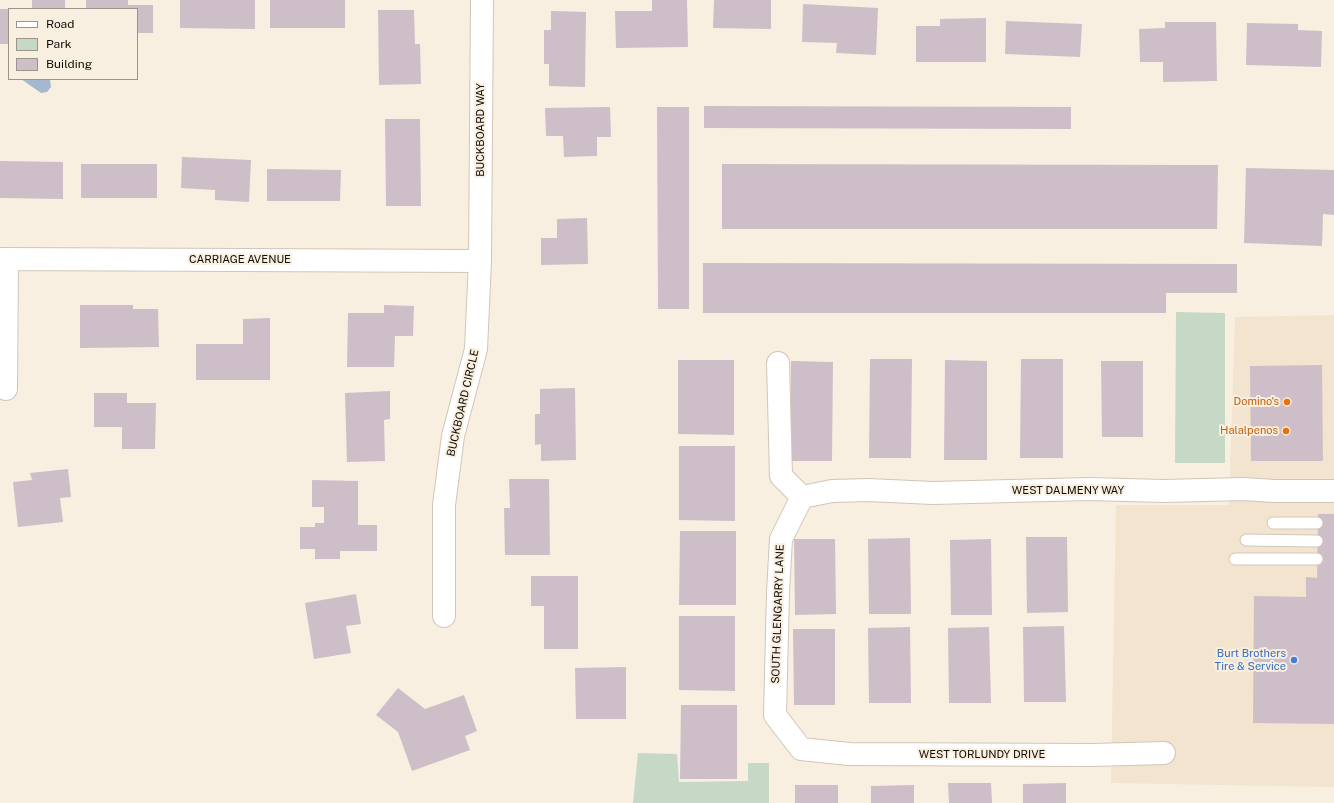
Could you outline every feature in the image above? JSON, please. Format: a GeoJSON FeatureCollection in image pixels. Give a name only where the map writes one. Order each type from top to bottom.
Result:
{"type":"FeatureCollection","features":[{"type":"Feature","properties":{"kind":"street","name":"BUCKBOARD WAY"},"geometry":{"type":"LineString","coordinates":[[480,261],[482,0]]}},
{"type":"Feature","properties":{"kind":"street","name":"CARRIAGE AVENUE"},"geometry":{"type":"LineString","coordinates":[[4,259],[480,261]]}},
{"type":"Feature","properties":{"kind":"street"},"geometry":{"type":"LineString","coordinates":[[4,259],[6,390]]}},
{"type":"Feature","properties":{"kind":"street","name":"BUCKBOARD CIRCLE"},"geometry":{"type":"LineString","coordinates":[[444,616],[444,505],[453,436],[476,350],[480,261]]}},
{"type":"Feature","properties":{"kind":"street"},"geometry":{"type":"LineString","coordinates":[[778,364],[781,476],[802,497]]}},
{"type":"Feature","properties":{"kind":"street","name":"WEST DALMENY WAY"},"geometry":{"type":"LineString","coordinates":[[802,497],[832,491],[868,490],[933,493],[1089,489],[1164,491],[1243,489],[1274,491],[1334,491]]}},
{"type":"Feature","properties":{"kind":"street","name":"SOUTH GLENGARRY LANE"},"geometry":{"type":"LineString","coordinates":[[801,749],[775,715],[781,539],[802,497]]}},
{"type":"Feature","properties":{"kind":"street","name":"WEST TORLUNDY DRIVE"},"geometry":{"type":"LineString","coordinates":[[801,749],[849,754],[1092,755],[1164,753]]}},
{"type":"Feature","properties":{"kind":"lane"},"geometry":{"type":"LineString","coordinates":[[1273,523],[1317,523]]}},
{"type":"Feature","properties":{"kind":"lane"},"geometry":{"type":"LineString","coordinates":[[1246,540],[1317,541]]}},
{"type":"Feature","properties":{"kind":"lane"},"geometry":{"type":"LineString","coordinates":[[1235,559],[1317,559]]}},
{"type":"Feature","properties":{"kind":"shaded area"},"geometry":{"type":"Polygon","coordinates":[[[1334,315],[1334,787],[1111,783],[1116,505],[1229,505],[1235,317],[1334,315]]]}},
{"type":"Feature","properties":{"kind":"green space"},"geometry":{"type":"Polygon","coordinates":[[[1176,312],[1225,313],[1225,463],[1175,463],[1176,312]]]}},
{"type":"Feature","properties":{"kind":"green space"},"geometry":{"type":"Polygon","coordinates":[[[638,753],[677,754],[679,782],[748,781],[748,763],[769,763],[769,803],[633,803],[638,753]]]}},
{"type":"Feature","properties":{"kind":"water"},"geometry":{"type":"Polygon","coordinates":[[[22,80],[50,80],[51,87],[47,92],[41,93],[22,80]]]}},
{"type":"Feature","properties":{"kind":"building"},"geometry":{"type":"Polygon","coordinates":[[[32,0],[65,0],[65,8],[32,8],[32,0]]]}},
{"type":"Feature","properties":{"kind":"building"},"geometry":{"type":"Polygon","coordinates":[[[86,0],[128,0],[128,5],[153,5],[153,33],[138,33],[138,8],[86,8],[86,0]]]}},
{"type":"Feature","properties":{"kind":"building"},"geometry":{"type":"Polygon","coordinates":[[[180,0],[255,0],[255,29],[180,28],[180,0]]]}},
{"type":"Feature","properties":{"kind":"building"},"geometry":{"type":"Polygon","coordinates":[[[270,0],[345,0],[345,28],[270,28],[270,0]]]}},
{"type":"Feature","properties":{"kind":"building"},"geometry":{"type":"Polygon","coordinates":[[[652,0],[687,0],[688,47],[616,48],[615,11],[652,11],[652,0]]]}},
{"type":"Feature","properties":{"kind":"building"},"geometry":{"type":"Polygon","coordinates":[[[714,0],[771,0],[771,29],[713,28],[714,0]]]}},
{"type":"Feature","properties":{"kind":"building"},"geometry":{"type":"Polygon","coordinates":[[[803,4],[878,8],[876,55],[836,53],[837,43],[802,42],[803,4]]]}},
{"type":"Feature","properties":{"kind":"building"},"geometry":{"type":"Polygon","coordinates":[[[0,9],[8,9],[8,44],[0,44],[0,9]]]}},
{"type":"Feature","properties":{"kind":"building"},"geometry":{"type":"Polygon","coordinates":[[[378,10],[414,10],[415,44],[420,44],[421,84],[379,85],[378,10]]]}},
{"type":"Feature","properties":{"kind":"building"},"geometry":{"type":"Polygon","coordinates":[[[551,11],[586,12],[585,87],[549,86],[549,64],[544,64],[544,30],[551,30],[551,11]]]}},
{"type":"Feature","properties":{"kind":"building"},"geometry":{"type":"Polygon","coordinates":[[[986,18],[986,62],[916,62],[916,26],[940,26],[940,19],[986,18]]]}},
{"type":"Feature","properties":{"kind":"building"},"geometry":{"type":"Polygon","coordinates":[[[1006,21],[1082,24],[1080,57],[1005,54],[1006,21]]]}},
{"type":"Feature","properties":{"kind":"building"},"geometry":{"type":"Polygon","coordinates":[[[1165,22],[1216,22],[1217,81],[1163,82],[1163,62],[1140,62],[1139,29],[1165,28],[1165,22]]]}},
{"type":"Feature","properties":{"kind":"building"},"geometry":{"type":"Polygon","coordinates":[[[1247,23],[1298,24],[1298,30],[1322,31],[1321,67],[1246,65],[1247,23]]]}},
{"type":"Feature","properties":{"kind":"building"},"geometry":{"type":"Polygon","coordinates":[[[704,106],[1071,107],[1071,129],[704,128],[704,106]]]}},
{"type":"Feature","properties":{"kind":"building"},"geometry":{"type":"Polygon","coordinates":[[[610,107],[611,137],[597,137],[597,156],[564,157],[563,136],[546,136],[545,108],[610,107]]]}},
{"type":"Feature","properties":{"kind":"building"},"geometry":{"type":"Polygon","coordinates":[[[657,107],[689,107],[689,309],[658,309],[657,107]]]}},
{"type":"Feature","properties":{"kind":"building"},"geometry":{"type":"Polygon","coordinates":[[[385,119],[420,119],[421,206],[386,206],[385,119]]]}},
{"type":"Feature","properties":{"kind":"building"},"geometry":{"type":"Polygon","coordinates":[[[182,157],[251,160],[249,202],[215,200],[215,190],[181,188],[182,157]]]}},
{"type":"Feature","properties":{"kind":"building"},"geometry":{"type":"Polygon","coordinates":[[[0,161],[63,162],[63,199],[0,198],[0,161]]]}},
{"type":"Feature","properties":{"kind":"building"},"geometry":{"type":"Polygon","coordinates":[[[81,164],[157,164],[157,198],[81,198],[81,164]]]}},
{"type":"Feature","properties":{"kind":"building"},"geometry":{"type":"Polygon","coordinates":[[[722,164],[1218,165],[1217,229],[722,229],[722,164]]]}},
{"type":"Feature","properties":{"kind":"building"},"geometry":{"type":"Polygon","coordinates":[[[1246,168],[1334,170],[1334,215],[1323,214],[1322,246],[1244,243],[1246,168]]]}},
{"type":"Feature","properties":{"kind":"building"},"geometry":{"type":"Polygon","coordinates":[[[267,169],[341,170],[340,201],[267,201],[267,169]]]}},
{"type":"Feature","properties":{"kind":"building"},"geometry":{"type":"Polygon","coordinates":[[[587,218],[588,264],[541,265],[541,238],[557,238],[557,219],[587,218]]]}},
{"type":"Feature","properties":{"kind":"building"},"geometry":{"type":"Polygon","coordinates":[[[703,263],[1237,264],[1237,293],[1166,293],[1166,313],[703,313],[703,263]]]}},
{"type":"Feature","properties":{"kind":"building"},"geometry":{"type":"Polygon","coordinates":[[[80,305],[133,305],[133,309],[158,309],[159,347],[80,348],[80,305]]]}},
{"type":"Feature","properties":{"kind":"building"},"geometry":{"type":"Polygon","coordinates":[[[384,305],[414,306],[413,336],[395,336],[394,367],[347,367],[348,313],[384,313],[384,305]]]}},
{"type":"Feature","properties":{"kind":"building"},"geometry":{"type":"Polygon","coordinates":[[[270,318],[270,380],[196,380],[196,344],[243,344],[243,319],[270,318]]]}},
{"type":"Feature","properties":{"kind":"building"},"geometry":{"type":"Polygon","coordinates":[[[870,359],[912,359],[911,458],[869,458],[870,359]]]}},
{"type":"Feature","properties":{"kind":"building"},"geometry":{"type":"Polygon","coordinates":[[[1021,359],[1063,359],[1063,458],[1020,458],[1021,359]]]}},
{"type":"Feature","properties":{"kind":"building"},"geometry":{"type":"Polygon","coordinates":[[[678,360],[734,360],[734,435],[678,434],[678,360]]]}},
{"type":"Feature","properties":{"kind":"building"},"geometry":{"type":"Polygon","coordinates":[[[945,360],[987,361],[987,460],[944,460],[945,360]]]}},
{"type":"Feature","properties":{"kind":"building"},"geometry":{"type":"Polygon","coordinates":[[[791,361],[833,362],[832,461],[790,461],[791,361]]]}},
{"type":"Feature","properties":{"kind":"building"},"geometry":{"type":"Polygon","coordinates":[[[1101,361],[1143,361],[1143,437],[1102,437],[1101,361]]]}},
{"type":"Feature","properties":{"kind":"building"},"geometry":{"type":"Polygon","coordinates":[[[1322,365],[1323,461],[1251,461],[1250,366],[1322,365]]]}},
{"type":"Feature","properties":{"kind":"building"},"geometry":{"type":"Polygon","coordinates":[[[575,388],[576,460],[541,461],[541,444],[535,445],[535,414],[540,414],[540,389],[575,388]]]}},
{"type":"Feature","properties":{"kind":"building"},"geometry":{"type":"Polygon","coordinates":[[[390,391],[390,419],[384,420],[385,461],[347,462],[345,393],[390,391]]]}},
{"type":"Feature","properties":{"kind":"building"},"geometry":{"type":"Polygon","coordinates":[[[94,393],[127,393],[127,403],[156,403],[155,449],[122,449],[122,427],[94,427],[94,393]]]}},
{"type":"Feature","properties":{"kind":"building"},"geometry":{"type":"Polygon","coordinates":[[[679,446],[735,446],[735,521],[679,520],[679,446]]]}},
{"type":"Feature","properties":{"kind":"building"},"geometry":{"type":"Polygon","coordinates":[[[68,469],[71,497],[60,498],[63,522],[18,527],[13,482],[32,480],[30,473],[68,469]]]}},
{"type":"Feature","properties":{"kind":"building"},"geometry":{"type":"Polygon","coordinates":[[[509,479],[549,479],[550,555],[505,555],[504,508],[510,508],[509,479]]]}},
{"type":"Feature","properties":{"kind":"building"},"geometry":{"type":"Polygon","coordinates":[[[312,480],[358,481],[358,525],[377,525],[377,551],[340,551],[340,559],[315,559],[315,549],[300,549],[300,527],[315,527],[315,523],[324,523],[324,507],[312,507],[312,480]]]}},
{"type":"Feature","properties":{"kind":"building","name":"Burt Brothers Tire & Service"},"geometry":{"type":"Polygon","coordinates":[[[1318,514],[1334,514],[1334,724],[1253,723],[1254,596],[1306,597],[1306,577],[1317,578],[1318,514]]]}},
{"type":"Feature","properties":{"kind":"building"},"geometry":{"type":"Polygon","coordinates":[[[680,531],[736,531],[736,605],[679,605],[680,531]]]}},
{"type":"Feature","properties":{"kind":"building"},"geometry":{"type":"Polygon","coordinates":[[[1026,537],[1067,537],[1068,612],[1027,613],[1026,537]]]}},
{"type":"Feature","properties":{"kind":"building"},"geometry":{"type":"Polygon","coordinates":[[[910,538],[911,614],[869,614],[868,539],[910,538]]]}},
{"type":"Feature","properties":{"kind":"building"},"geometry":{"type":"Polygon","coordinates":[[[794,539],[835,539],[836,614],[795,615],[794,539]]]}},
{"type":"Feature","properties":{"kind":"building"},"geometry":{"type":"Polygon","coordinates":[[[991,539],[992,615],[951,615],[950,540],[991,539]]]}},
{"type":"Feature","properties":{"kind":"building"},"geometry":{"type":"Polygon","coordinates":[[[531,576],[578,576],[578,649],[544,649],[544,606],[531,606],[531,576]]]}},
{"type":"Feature","properties":{"kind":"building"},"geometry":{"type":"Polygon","coordinates":[[[356,594],[361,624],[346,626],[351,653],[314,659],[305,603],[356,594]]]}},
{"type":"Feature","properties":{"kind":"building"},"geometry":{"type":"Polygon","coordinates":[[[679,616],[735,616],[735,691],[679,690],[679,616]]]}},
{"type":"Feature","properties":{"kind":"building"},"geometry":{"type":"Polygon","coordinates":[[[1064,626],[1066,702],[1024,702],[1023,627],[1064,626]]]}},
{"type":"Feature","properties":{"kind":"building"},"geometry":{"type":"Polygon","coordinates":[[[910,627],[911,703],[869,703],[868,628],[910,627]]]}},
{"type":"Feature","properties":{"kind":"building"},"geometry":{"type":"Polygon","coordinates":[[[989,627],[991,703],[949,703],[948,628],[989,627]]]}},
{"type":"Feature","properties":{"kind":"building"},"geometry":{"type":"Polygon","coordinates":[[[793,629],[835,629],[835,705],[794,705],[793,629]]]}},
{"type":"Feature","properties":{"kind":"building"},"geometry":{"type":"Polygon","coordinates":[[[626,667],[626,719],[576,719],[575,668],[626,667]]]}},
{"type":"Feature","properties":{"kind":"building"},"geometry":{"type":"Polygon","coordinates":[[[398,688],[425,709],[464,695],[477,731],[465,736],[470,750],[412,771],[398,732],[376,715],[398,688]]]}},
{"type":"Feature","properties":{"kind":"building"},"geometry":{"type":"Polygon","coordinates":[[[681,705],[737,705],[737,779],[680,779],[681,705]]]}},
{"type":"Feature","properties":{"kind":"building"},"geometry":{"type":"Polygon","coordinates":[[[948,783],[991,783],[992,803],[949,803],[948,783]]]}},
{"type":"Feature","properties":{"kind":"building"},"geometry":{"type":"Polygon","coordinates":[[[1066,783],[1066,803],[1023,803],[1023,784],[1066,783]]]}},
{"type":"Feature","properties":{"kind":"building"},"geometry":{"type":"Polygon","coordinates":[[[795,785],[838,785],[838,803],[795,803],[795,785]]]}},
{"type":"Feature","properties":{"kind":"building"},"geometry":{"type":"Polygon","coordinates":[[[914,785],[914,803],[871,803],[871,786],[914,785]]]}},
{"type":"Feature","properties":{"kind":"place","name":"Domino's"},"geometry":{"type":"Point","coordinates":[1287,402]}},
{"type":"Feature","properties":{"kind":"place","name":"Halalpenos"},"geometry":{"type":"Point","coordinates":[1286,431]}},
{"type":"Feature","properties":{"kind":"place","name":"Burt Brothers Tire & Service"},"geometry":{"type":"Point","coordinates":[1294,660]}}]}
